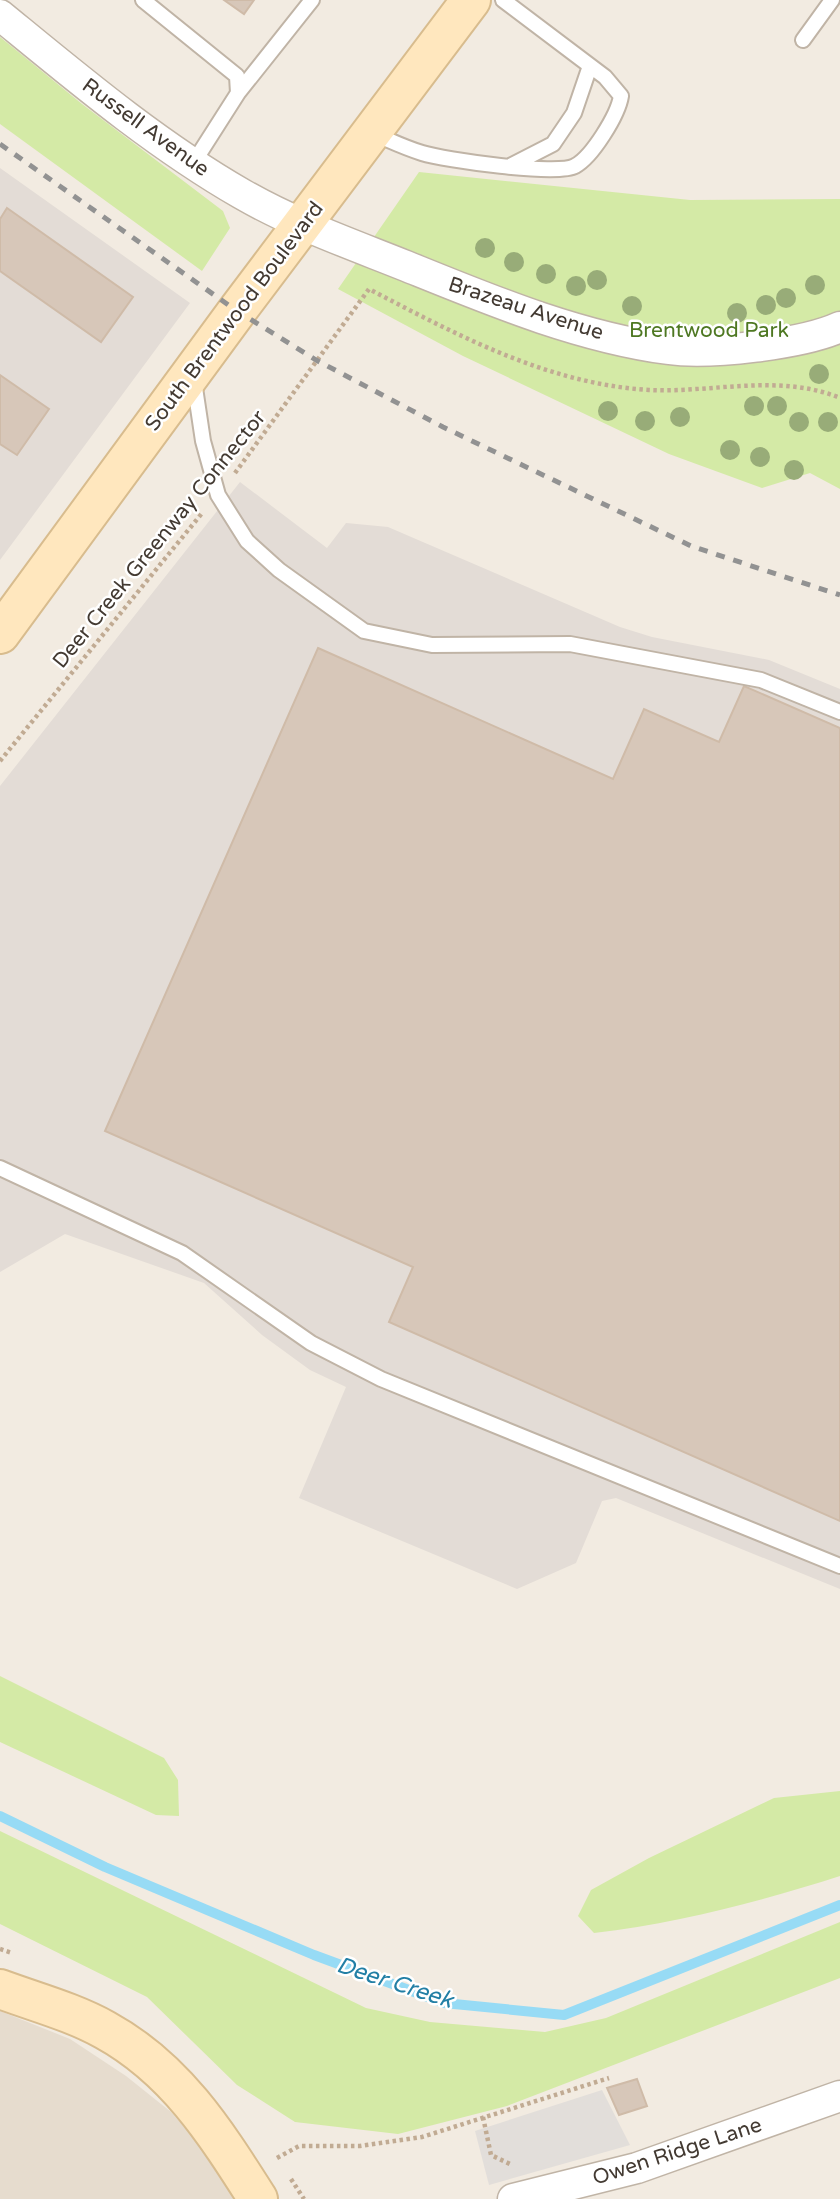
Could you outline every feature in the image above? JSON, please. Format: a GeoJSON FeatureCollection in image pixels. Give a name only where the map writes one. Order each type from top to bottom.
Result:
{"type":"FeatureCollection","features":[{"type":"Feature","properties":{"kind":"main road","name":"South Brentwood Boulevard"},"geometry":{"type":"LineString","coordinates":[[0,634],[471,0]]}},
{"type":"Feature","properties":{"kind":"main road"},"geometry":{"type":"LineString","coordinates":[[0,1989],[107,2031],[162,2071],[205,2117],[258,2199]]}},
{"type":"Feature","properties":{"kind":"street","name":"Russell Avenue"},"geometry":{"type":"LineString","coordinates":[[0,15],[110,104],[239,192],[302,225]]}},
{"type":"Feature","properties":{"kind":"street","name":"Brazeau Avenue"},"geometry":{"type":"LineString","coordinates":[[302,225],[467,290],[575,328],[670,349],[755,347],[838,329]]}},
{"type":"Feature","properties":{"kind":"street","name":"Owen Ridge Lane"},"geometry":{"type":"LineString","coordinates":[[513,2199],[637,2168],[840,2096]]}},
{"type":"Feature","properties":{"kind":"lane"},"geometry":{"type":"LineString","coordinates":[[143,0],[237,76],[238,93]]}},
{"type":"Feature","properties":{"kind":"lane"},"geometry":{"type":"LineString","coordinates":[[194,162],[238,93],[312,0]]}},
{"type":"Feature","properties":{"kind":"lane"},"geometry":{"type":"LineString","coordinates":[[371,133],[422,153],[446,159],[511,166],[573,168],[586,158],[619,110],[621,96],[590,66],[503,0]]}},
{"type":"Feature","properties":{"kind":"lane"},"geometry":{"type":"LineString","coordinates":[[803,40],[832,0]]}},
{"type":"Feature","properties":{"kind":"lane"},"geometry":{"type":"LineString","coordinates":[[511,166],[553,144],[574,113],[590,66]]}},
{"type":"Feature","properties":{"kind":"lane"},"geometry":{"type":"LineString","coordinates":[[193,372],[203,441],[218,495],[247,541],[279,570],[364,631],[432,645],[570,644],[761,680],[840,712]]}},
{"type":"Feature","properties":{"kind":"lane"},"geometry":{"type":"LineString","coordinates":[[0,1168],[30,1185],[182,1253],[311,1343],[381,1379],[840,1566]]}},
{"type":"Feature","properties":{"kind":"path","name":"Deer Creek Greenway Connector"},"geometry":{"type":"LineString","coordinates":[[0,761],[218,495],[369,289],[451,331],[577,380],[650,390],[743,385],[823,390],[840,398]]}},
{"type":"Feature","properties":{"kind":"path"},"geometry":{"type":"LineString","coordinates":[[277,2158],[299,2146],[360,2146],[422,2137],[609,2078]]}},
{"type":"Feature","properties":{"kind":"path"},"geometry":{"type":"LineString","coordinates":[[483,2118],[491,2155],[510,2164]]}},
{"type":"Feature","properties":{"kind":"shaded area"},"geometry":{"type":"Polygon","coordinates":[[[0,168],[190,303],[0,560],[0,168]]]}},
{"type":"Feature","properties":{"kind":"shaded area"},"geometry":{"type":"Polygon","coordinates":[[[240,482],[327,548],[346,523],[388,527],[620,627],[652,637],[769,660],[840,689],[840,1589],[616,1498],[602,1501],[576,1563],[517,1589],[299,1498],[346,1387],[310,1370],[262,1335],[204,1283],[65,1234],[0,1272],[0,786],[240,482]]]}},
{"type":"Feature","properties":{"kind":"shaded area"},"geometry":{"type":"Polygon","coordinates":[[[0,2011],[70,2039],[126,2076],[171,2112],[204,2150],[235,2199],[0,2199],[0,2011]]]}},
{"type":"Feature","properties":{"kind":"shaded area"},"geometry":{"type":"Polygon","coordinates":[[[602,2090],[630,2145],[489,2185],[475,2131],[602,2090]]]}},
{"type":"Feature","properties":{"kind":"green space"},"geometry":{"type":"Polygon","coordinates":[[[0,37],[82,104],[223,211],[230,228],[202,271],[0,124],[0,37]]]}},
{"type":"Feature","properties":{"kind":"green space","name":"Brentwood Park"},"geometry":{"type":"Polygon","coordinates":[[[419,172],[690,200],[840,199],[840,489],[810,473],[762,488],[669,454],[463,356],[338,289],[419,172]]]}},
{"type":"Feature","properties":{"kind":"green space"},"geometry":{"type":"Polygon","coordinates":[[[0,1676],[164,1758],[178,1780],[179,1816],[156,1815],[0,1742],[0,1676]]]}},
{"type":"Feature","properties":{"kind":"green space"},"geometry":{"type":"Polygon","coordinates":[[[840,1791],[840,1876],[718,1910],[626,1929],[594,1933],[578,1916],[591,1890],[649,1858],[774,1798],[840,1791]]]}},
{"type":"Feature","properties":{"kind":"green space"},"geometry":{"type":"Polygon","coordinates":[[[0,1831],[366,2008],[430,2022],[545,2032],[606,2018],[840,1922],[840,1978],[507,2106],[398,2134],[295,2122],[237,2085],[147,1997],[0,1924],[0,1831]]]}},
{"type":"Feature","properties":{"kind":"building"},"geometry":{"type":"Polygon","coordinates":[[[224,0],[254,0],[244,14],[224,0]]]}},
{"type":"Feature","properties":{"kind":"building"},"geometry":{"type":"Polygon","coordinates":[[[7,208],[133,297],[101,342],[0,271],[0,219],[7,208]]]}},
{"type":"Feature","properties":{"kind":"building"},"geometry":{"type":"Polygon","coordinates":[[[0,375],[49,409],[17,455],[0,444],[0,375]]]}},
{"type":"Feature","properties":{"kind":"building"},"geometry":{"type":"Polygon","coordinates":[[[318,648],[613,779],[644,709],[719,742],[744,686],[840,728],[840,1521],[389,1322],[413,1267],[105,1131],[318,648]]]}},
{"type":"Feature","properties":{"kind":"building"},"geometry":{"type":"Polygon","coordinates":[[[637,2079],[647,2106],[619,2115],[607,2088],[637,2079]]]}},
{"type":"Feature","properties":{"kind":"waterway","name":"Deer Creek"},"geometry":{"type":"LineString","coordinates":[[0,1816],[105,1867],[314,1955],[444,2003],[564,2015],[840,1905]]}},
{"type":"Feature","properties":{"kind":"railway"},"geometry":{"type":"LineString","coordinates":[[0,144],[237,311],[316,360],[443,427],[691,546],[840,595]]}}]}
